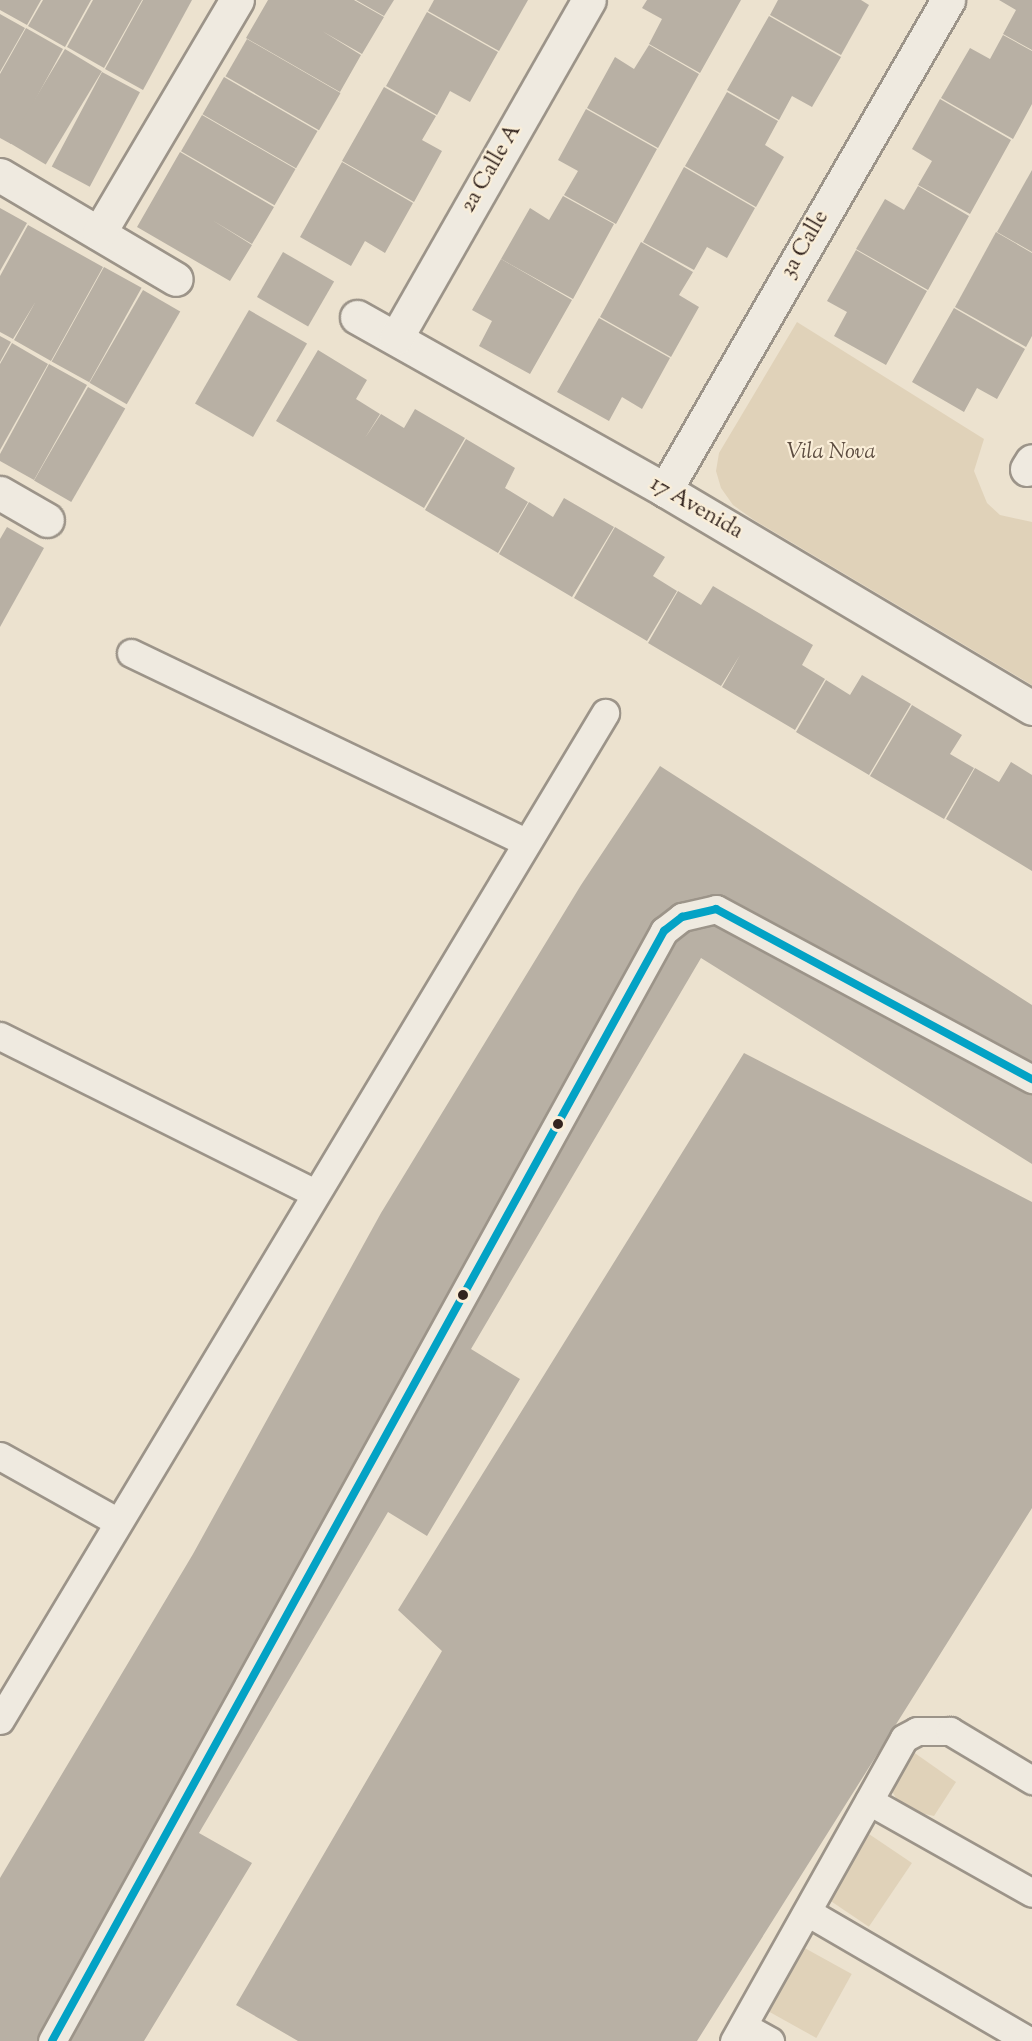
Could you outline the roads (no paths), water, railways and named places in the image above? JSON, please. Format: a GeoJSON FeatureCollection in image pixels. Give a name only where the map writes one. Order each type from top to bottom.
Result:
{"type":"FeatureCollection","features":[{"type":"Feature","properties":{"kind":"street"},"geometry":{"type":"LineString","coordinates":[[99,233],[237,0]]}},
{"type":"Feature","properties":{"kind":"street","name":"2a Calle A"},"geometry":{"type":"LineString","coordinates":[[396,339],[589,0]]}},
{"type":"Feature","properties":{"kind":"street","name":"3a Calle"},"geometry":{"type":"LineString","coordinates":[[665,490],[948,0]]}},
{"type":"Feature","properties":{"kind":"street"},"geometry":{"type":"LineString","coordinates":[[0,175],[176,279]]}},
{"type":"Feature","properties":{"kind":"street","name":"17 Avenida"},"geometry":{"type":"LineString","coordinates":[[357,317],[665,490],[1032,708]]}},
{"type":"Feature","properties":{"kind":"street"},"geometry":{"type":"LineString","coordinates":[[0,493],[47,520]]}},
{"type":"Feature","properties":{"kind":"lane"},"geometry":{"type":"LineString","coordinates":[[131,653],[525,842]]}},
{"type":"Feature","properties":{"kind":"lane"},"geometry":{"type":"LineString","coordinates":[[0,1720],[525,842],[605,713]]}},
{"type":"Feature","properties":{"kind":"lane"},"geometry":{"type":"LineString","coordinates":[[52,2041],[664,931],[682,917],[716,909],[726,913],[1032,1079]]}},
{"type":"Feature","properties":{"kind":"lane"},"geometry":{"type":"LineString","coordinates":[[0,1036],[315,1193]]}},
{"type":"Feature","properties":{"kind":"lane"},"geometry":{"type":"LineString","coordinates":[[0,1456],[118,1522]]}},
{"type":"Feature","properties":{"kind":"lane"},"geometry":{"type":"LineString","coordinates":[[770,2041],[738,2033],[809,1913],[904,1738],[934,1729],[950,1731],[1032,1780]]}},
{"type":"Feature","properties":{"kind":"lane"},"geometry":{"type":"LineString","coordinates":[[869,1801],[1032,1893]]}},
{"type":"Feature","properties":{"kind":"lane"},"geometry":{"type":"LineString","coordinates":[[809,1913],[1029,2041]]}},
{"type":"Feature","properties":{"kind":"park label","name":"Vila Nova"},"geometry":{"type":"Point","coordinates":[831,454]}}]}
